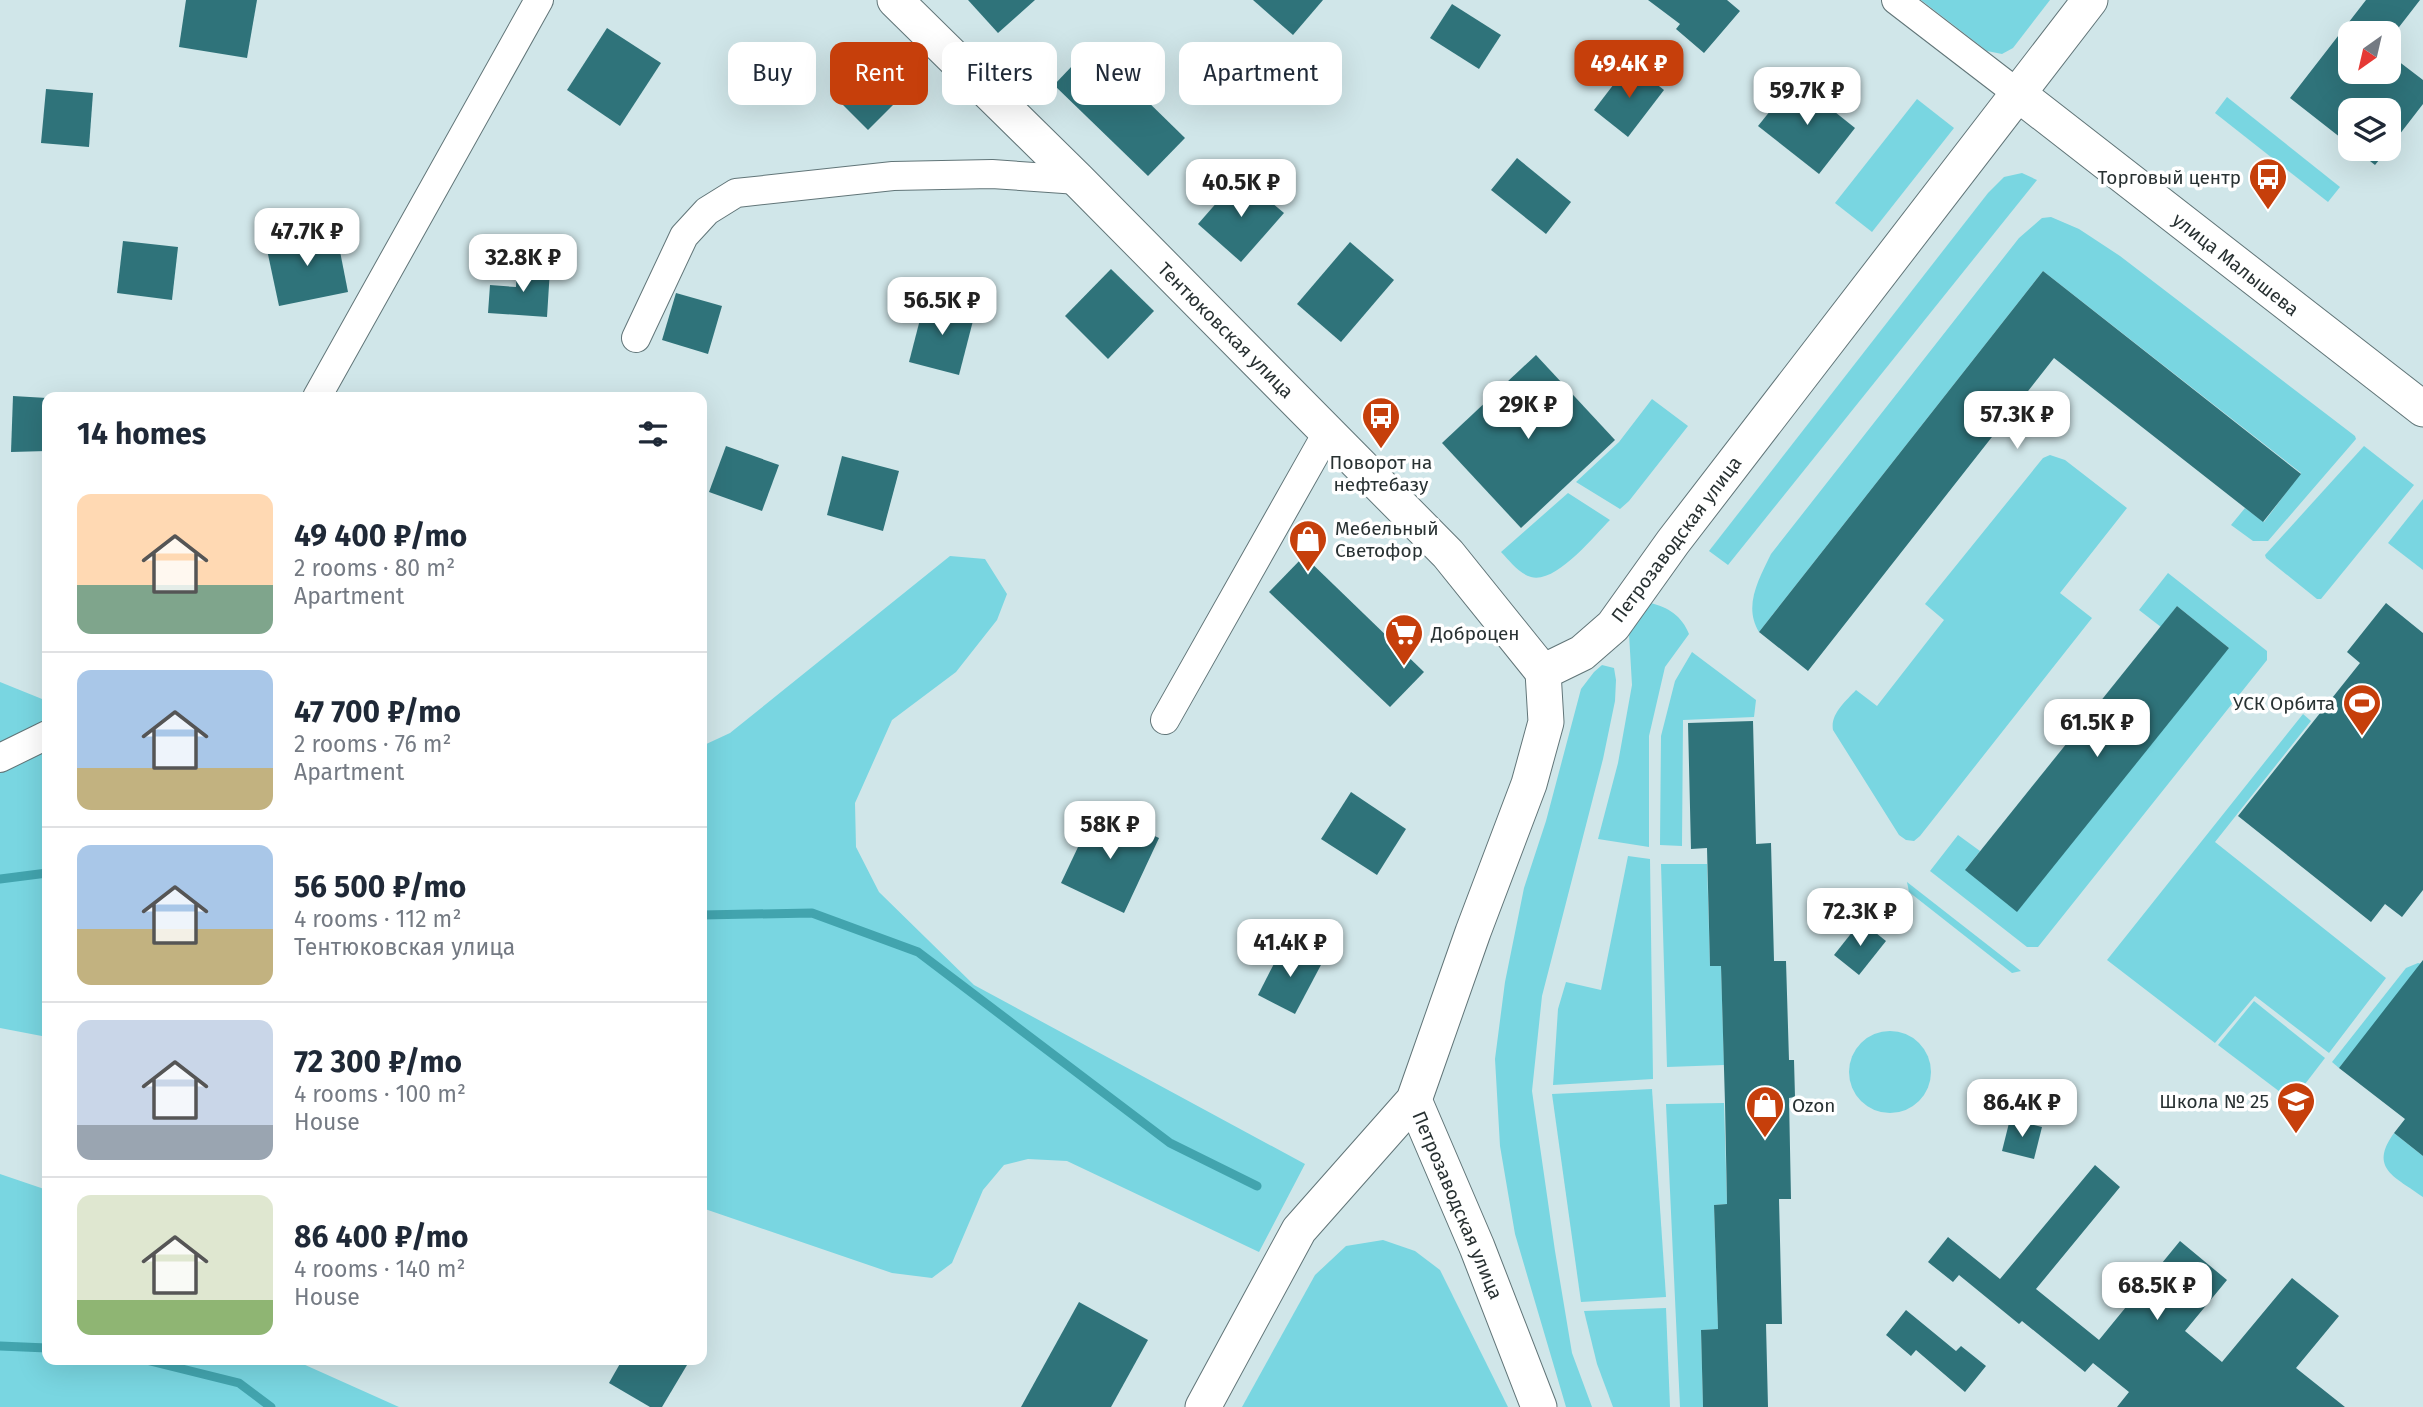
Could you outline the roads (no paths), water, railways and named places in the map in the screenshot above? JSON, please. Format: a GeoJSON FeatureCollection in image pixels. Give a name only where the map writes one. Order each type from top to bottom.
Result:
{"type":"FeatureCollection","features":[{"type":"Feature","properties":{"kind":"street"},"geometry":{"type":"LineString","coordinates":[[320,392],[539,0]]}},
{"type":"Feature","properties":{"kind":"street","name":"Тентюковская улица"},"geometry":{"type":"LineString","coordinates":[[895,0],[1078,180],[1448,554],[1544,672]]}},
{"type":"Feature","properties":{"kind":"street"},"geometry":{"type":"LineString","coordinates":[[1896,0],[2017,93]]}},
{"type":"Feature","properties":{"kind":"street","name":"Петрозаводская улица"},"geometry":{"type":"LineString","coordinates":[[1539,1407],[1477,1247],[1414,1100],[1529,784],[1546,722],[1544,672],[1582,653],[1612,626],[1673,542],[2090,0]]}},
{"type":"Feature","properties":{"kind":"street","name":"улица Малышева"},"geometry":{"type":"LineString","coordinates":[[2017,93],[2423,409]]}},
{"type":"Feature","properties":{"kind":"street"},"geometry":{"type":"LineString","coordinates":[[636,338],[684,236],[707,211],[736,193],[893,176],[992,173],[1078,180]]}},
{"type":"Feature","properties":{"kind":"street"},"geometry":{"type":"LineString","coordinates":[[1165,720],[1328,433]]}},
{"type":"Feature","properties":{"kind":"street"},"geometry":{"type":"LineString","coordinates":[[0,758],[42,737]]}},
{"type":"Feature","properties":{"kind":"street"},"geometry":{"type":"LineString","coordinates":[[1203,1407],[1299,1230],[1414,1100]]}},
{"type":"Feature","properties":{"kind":"waterway"},"geometry":{"type":"LineString","coordinates":[[0,879],[42,874]]}},
{"type":"Feature","properties":{"kind":"waterway"},"geometry":{"type":"LineString","coordinates":[[707,915],[812,913],[918,952],[1170,1143],[1257,1186]]}},
{"type":"Feature","properties":{"kind":"waterway"},"geometry":{"type":"LineString","coordinates":[[0,1346],[42,1348]]}},
{"type":"Feature","properties":{"kind":"waterway"},"geometry":{"type":"LineString","coordinates":[[166,1365],[239,1383],[271,1407]]}},
{"type":"Feature","properties":{"kind":"place","name":"Торговый центр"},"geometry":{"type":"Point","coordinates":[2268,211]}},
{"type":"Feature","properties":{"kind":"place","name":"Поворот на нефтебазу"},"geometry":{"type":"Point","coordinates":[1381,450]}},
{"type":"Feature","properties":{"kind":"place","name":"Мебельный Светофор"},"geometry":{"type":"Point","coordinates":[1308,573]}},
{"type":"Feature","properties":{"kind":"place","name":"Доброцен"},"geometry":{"type":"Point","coordinates":[1404,667]}},
{"type":"Feature","properties":{"kind":"place","name":"УСК Орбита"},"geometry":{"type":"Point","coordinates":[2362,737]}},
{"type":"Feature","properties":{"kind":"place","name":"Школа № 25"},"geometry":{"type":"Point","coordinates":[2296,1135]}},
{"type":"Feature","properties":{"kind":"place","name":"Ozon"},"geometry":{"type":"Point","coordinates":[1765,1139]}}]}
